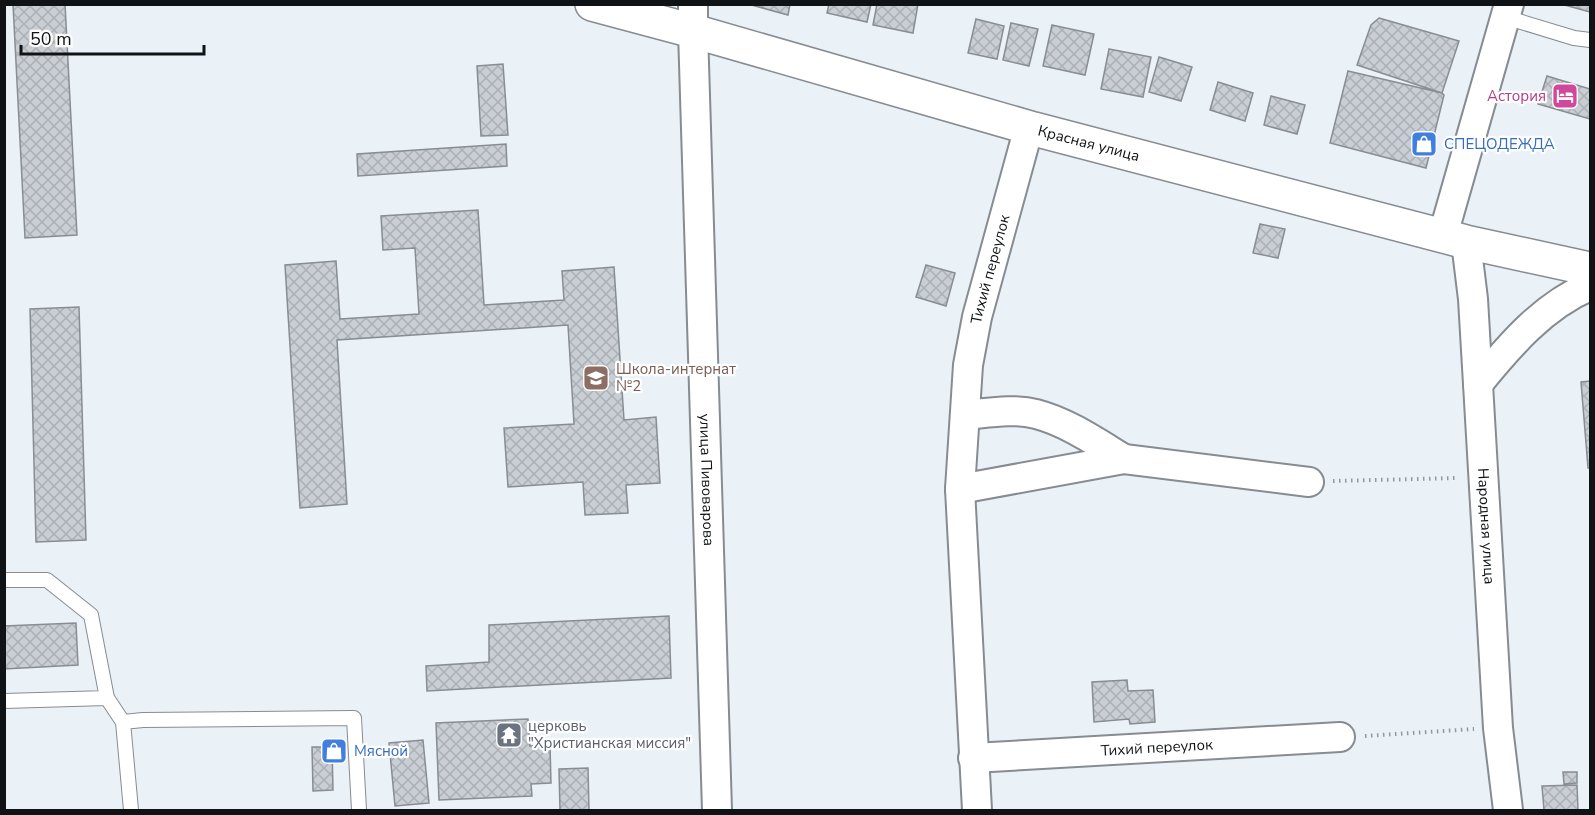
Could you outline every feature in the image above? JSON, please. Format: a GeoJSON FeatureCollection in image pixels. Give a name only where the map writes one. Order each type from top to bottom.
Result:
{"type":"FeatureCollection","features":[{"type":"Feature","properties":{"kind":"street","name":"Красная улица"},"geometry":{"type":"LineString","coordinates":[[592,4],[693,18],[1029,127],[1454,239],[1590,269]]}},
{"type":"Feature","properties":{"kind":"street"},"geometry":{"type":"LineString","coordinates":[[1454,239],[1507,11]]}},
{"type":"Feature","properties":{"kind":"street","name":"улица Пивоварова"},"geometry":{"type":"LineString","coordinates":[[693,18],[717,810]]}},
{"type":"Feature","properties":{"kind":"street","name":"Тихий переулок"},"geometry":{"type":"LineString","coordinates":[[977,810],[960,489],[968,365],[977,317],[1029,127]]}},
{"type":"Feature","properties":{"kind":"street","name":"Народная улица"},"geometry":{"type":"LineString","coordinates":[[1454,239],[1473,299],[1498,728],[1509,810]]}},
{"type":"Feature","properties":{"kind":"street"},"geometry":{"type":"LineString","coordinates":[[1478,384],[1521,334],[1572,294],[1590,286]]}},
{"type":"Feature","properties":{"kind":"street"},"geometry":{"type":"LineString","coordinates":[[965,415],[1006,411],[1034,414],[1065,424],[1124,459]]}},
{"type":"Feature","properties":{"kind":"street"},"geometry":{"type":"LineString","coordinates":[[960,489],[1124,459],[1309,482]]}},
{"type":"Feature","properties":{"kind":"street","name":"Тихий переулок"},"geometry":{"type":"LineString","coordinates":[[973,758],[1340,737]]}},
{"type":"Feature","properties":{"kind":"lane"},"geometry":{"type":"LineString","coordinates":[[1507,11],[1574,38],[1590,40]]}},
{"type":"Feature","properties":{"kind":"lane"},"geometry":{"type":"LineString","coordinates":[[4,580],[47,580],[91,615],[107,698],[123,722],[131,810]]}},
{"type":"Feature","properties":{"kind":"lane"},"geometry":{"type":"LineString","coordinates":[[4,701],[107,698]]}},
{"type":"Feature","properties":{"kind":"lane"},"geometry":{"type":"LineString","coordinates":[[123,722],[354,718],[359,810]]}},
{"type":"Feature","properties":{"kind":"path"},"geometry":{"type":"LineString","coordinates":[[1309,482],[1483,477]]}},
{"type":"Feature","properties":{"kind":"path"},"geometry":{"type":"LineString","coordinates":[[1340,737],[1498,728]]}},
{"type":"Feature","properties":{"kind":"building"},"geometry":{"type":"Polygon","coordinates":[[[13,4],[65,4],[77,235],[25,238],[13,4]]]}},
{"type":"Feature","properties":{"kind":"building"},"geometry":{"type":"Polygon","coordinates":[[[748,4],[790,4],[788,15],[748,4]]]}},
{"type":"Feature","properties":{"kind":"building"},"geometry":{"type":"Polygon","coordinates":[[[829,4],[871,4],[867,22],[827,13],[829,4]]]}},
{"type":"Feature","properties":{"kind":"building"},"geometry":{"type":"Polygon","coordinates":[[[877,4],[918,4],[913,33],[873,25],[877,4]]]}},
{"type":"Feature","properties":{"kind":"building"},"geometry":{"type":"Polygon","coordinates":[[[1561,4],[1590,4],[1590,12],[1561,4]]]}},
{"type":"Feature","properties":{"kind":"building"},"geometry":{"type":"Polygon","coordinates":[[[1379,18],[1459,41],[1442,93],[1357,65],[1371,25],[1379,18]]]}},
{"type":"Feature","properties":{"kind":"building"},"geometry":{"type":"Polygon","coordinates":[[[976,19],[1004,26],[997,59],[968,53],[976,19]]]}},
{"type":"Feature","properties":{"kind":"building"},"geometry":{"type":"Polygon","coordinates":[[[1011,23],[1038,29],[1029,66],[1003,60],[1011,23]]]}},
{"type":"Feature","properties":{"kind":"building"},"geometry":{"type":"Polygon","coordinates":[[[1052,25],[1094,34],[1085,75],[1043,66],[1052,25]]]}},
{"type":"Feature","properties":{"kind":"building"},"geometry":{"type":"Polygon","coordinates":[[[1109,49],[1151,57],[1143,97],[1101,89],[1109,49]]]}},
{"type":"Feature","properties":{"kind":"building"},"geometry":{"type":"Polygon","coordinates":[[[1159,57],[1192,67],[1181,101],[1149,92],[1159,57]]]}},
{"type":"Feature","properties":{"kind":"building"},"geometry":{"type":"Polygon","coordinates":[[[503,64],[508,135],[481,136],[477,66],[503,64]]]}},
{"type":"Feature","properties":{"kind":"building"},"geometry":{"type":"Polygon","coordinates":[[[1348,71],[1444,95],[1426,168],[1330,143],[1348,71]]]}},
{"type":"Feature","properties":{"kind":"building","name":"Астория"},"geometry":{"type":"Polygon","coordinates":[[[1547,76],[1590,89],[1590,119],[1538,104],[1547,76]]]}},
{"type":"Feature","properties":{"kind":"building"},"geometry":{"type":"Polygon","coordinates":[[[1218,82],[1253,93],[1245,121],[1210,110],[1218,82]]]}},
{"type":"Feature","properties":{"kind":"building"},"geometry":{"type":"Polygon","coordinates":[[[1271,96],[1305,105],[1297,134],[1264,125],[1271,96]]]}},
{"type":"Feature","properties":{"kind":"building"},"geometry":{"type":"Polygon","coordinates":[[[506,144],[507,166],[358,176],[357,154],[506,144]]]}},
{"type":"Feature","properties":{"kind":"building","name":"Школа-интернат №2"},"geometry":{"type":"Polygon","coordinates":[[[478,210],[484,305],[564,300],[562,271],[614,267],[624,420],[656,417],[660,483],[626,485],[628,513],[585,515],[583,482],[508,487],[504,428],[574,424],[568,325],[337,340],[347,504],[300,508],[285,265],[336,261],[340,319],[419,314],[415,248],[383,250],[381,216],[478,210]]]}},
{"type":"Feature","properties":{"kind":"building"},"geometry":{"type":"Polygon","coordinates":[[[1260,224],[1285,229],[1278,258],[1253,253],[1260,224]]]}},
{"type":"Feature","properties":{"kind":"building"},"geometry":{"type":"Polygon","coordinates":[[[926,265],[955,273],[946,306],[916,297],[926,265]]]}},
{"type":"Feature","properties":{"kind":"building"},"geometry":{"type":"Polygon","coordinates":[[[79,307],[86,540],[36,542],[30,309],[79,307]]]}},
{"type":"Feature","properties":{"kind":"building"},"geometry":{"type":"Polygon","coordinates":[[[1590,381],[1590,468],[1588,468],[1581,382],[1590,381]]]}},
{"type":"Feature","properties":{"kind":"building"},"geometry":{"type":"Polygon","coordinates":[[[669,616],[671,678],[427,691],[426,666],[489,662],[489,625],[669,616]]]}},
{"type":"Feature","properties":{"kind":"building"},"geometry":{"type":"Polygon","coordinates":[[[76,623],[78,665],[4,669],[4,626],[76,623]]]}},
{"type":"Feature","properties":{"kind":"building"},"geometry":{"type":"Polygon","coordinates":[[[1127,680],[1128,691],[1153,690],[1155,722],[1130,724],[1129,719],[1094,722],[1092,682],[1127,680]]]}},
{"type":"Feature","properties":{"kind":"building"},"geometry":{"type":"Polygon","coordinates":[[[528,719],[530,746],[550,745],[551,783],[531,784],[532,796],[439,800],[436,723],[528,719]]]}},
{"type":"Feature","properties":{"kind":"building"},"geometry":{"type":"Polygon","coordinates":[[[423,740],[429,803],[395,806],[389,743],[423,740]]]}},
{"type":"Feature","properties":{"kind":"building"},"geometry":{"type":"Polygon","coordinates":[[[312,747],[332,747],[333,790],[313,791],[312,747]]]}},
{"type":"Feature","properties":{"kind":"building"},"geometry":{"type":"Polygon","coordinates":[[[588,768],[589,810],[560,810],[559,769],[588,768]]]}},
{"type":"Feature","properties":{"kind":"building"},"geometry":{"type":"Polygon","coordinates":[[[1563,772],[1577,772],[1577,783],[1564,784],[1563,772]]]}},
{"type":"Feature","properties":{"kind":"building"},"geometry":{"type":"Polygon","coordinates":[[[1577,785],[1578,810],[1544,810],[1542,786],[1577,785]]]}},
{"type":"Feature","properties":{"kind":"place","name":"Астория"},"geometry":{"type":"Point","coordinates":[1565,96]}},
{"type":"Feature","properties":{"kind":"place","name":"СПЕЦОДЕЖДА"},"geometry":{"type":"Point","coordinates":[1424,144]}},
{"type":"Feature","properties":{"kind":"place","name":"Школа-интернат №2"},"geometry":{"type":"Point","coordinates":[596,378]}},
{"type":"Feature","properties":{"kind":"place","name":"церковь \"Христианская миссия\""},"geometry":{"type":"Point","coordinates":[509,735]}},
{"type":"Feature","properties":{"kind":"place","name":"Мясной"},"geometry":{"type":"Point","coordinates":[334,751]}}]}
